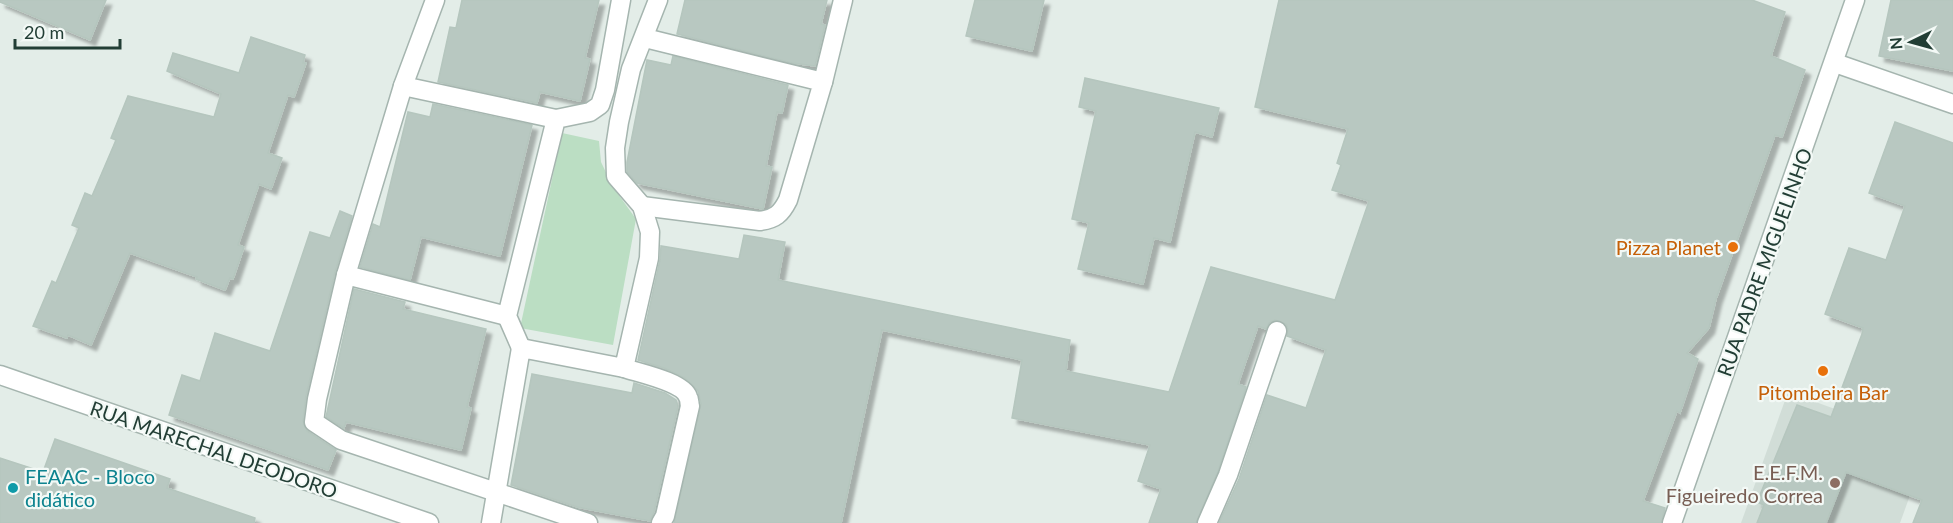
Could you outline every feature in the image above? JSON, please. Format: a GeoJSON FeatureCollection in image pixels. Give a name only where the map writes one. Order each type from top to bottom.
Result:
{"type":"FeatureCollection","features":[{"type":"Feature","properties":{"kind":"street"},"geometry":{"type":"LineString","coordinates":[[435,0],[403,86],[346,275],[317,399],[314,422],[341,440],[588,523]]}},
{"type":"Feature","properties":{"kind":"street"},"geometry":{"type":"LineString","coordinates":[[403,86],[556,119],[590,112],[600,105],[605,90],[621,0]]}},
{"type":"Feature","properties":{"kind":"street"},"geometry":{"type":"LineString","coordinates":[[624,368],[649,258],[650,232],[642,206],[616,176],[615,148],[631,69],[658,0]]}},
{"type":"Feature","properties":{"kind":"street"},"geometry":{"type":"LineString","coordinates":[[642,206],[760,221],[771,219],[781,213],[788,200],[823,82],[843,0]]}},
{"type":"Feature","properties":{"kind":"street","name":"RUA PADRE MIGUELINHO"},"geometry":{"type":"LineString","coordinates":[[1671,523],[1856,0]]}},
{"type":"Feature","properties":{"kind":"street"},"geometry":{"type":"LineString","coordinates":[[645,38],[823,82]]}},
{"type":"Feature","properties":{"kind":"street"},"geometry":{"type":"LineString","coordinates":[[1835,63],[1953,104]]}},
{"type":"Feature","properties":{"kind":"street"},"geometry":{"type":"LineString","coordinates":[[492,522],[521,348],[507,316],[556,119]]}},
{"type":"Feature","properties":{"kind":"street"},"geometry":{"type":"LineString","coordinates":[[346,275],[507,316]]}},
{"type":"Feature","properties":{"kind":"street"},"geometry":{"type":"LineString","coordinates":[[1207,523],[1228,475],[1277,331]]}},
{"type":"Feature","properties":{"kind":"street"},"geometry":{"type":"LineString","coordinates":[[521,348],[624,368],[671,383],[680,387],[688,395],[690,406],[665,516],[661,523]]}},
{"type":"Feature","properties":{"kind":"street","name":"RUA MARECHAL DEODORO"},"geometry":{"type":"LineString","coordinates":[[0,375],[429,523]]}},
{"type":"Feature","properties":{"kind":"shaded area","name":"E.E.F.M. Figueiredo Correa"},"geometry":{"type":"Polygon","coordinates":[[[1788,392],[1929,443],[1900,523],[1741,523],[1788,392]]]}},
{"type":"Feature","properties":{"kind":"green space"},"geometry":{"type":"Polygon","coordinates":[[[562,133],[599,141],[601,162],[613,187],[636,219],[613,345],[520,328],[562,133]]]}},
{"type":"Feature","properties":{"kind":"building"},"geometry":{"type":"Polygon","coordinates":[[[0,0],[106,0],[90,40],[0,2],[0,0]]]}},
{"type":"Feature","properties":{"kind":"building"},"geometry":{"type":"Polygon","coordinates":[[[462,0],[599,0],[585,58],[590,59],[580,101],[540,92],[537,103],[438,82],[450,27],[456,28],[462,0]]]}},
{"type":"Feature","properties":{"kind":"building"},"geometry":{"type":"Polygon","coordinates":[[[685,0],[827,0],[821,24],[825,25],[815,66],[792,63],[677,34],[685,0]]]}},
{"type":"Feature","properties":{"kind":"building"},"geometry":{"type":"Polygon","coordinates":[[[975,0],[1044,0],[1032,51],[966,36],[975,0]]]}},
{"type":"Feature","properties":{"kind":"building"},"geometry":{"type":"Polygon","coordinates":[[[1279,0],[1752,0],[1785,12],[1771,56],[1805,70],[1782,137],[1775,135],[1716,299],[1709,328],[1687,353],[1698,359],[1680,413],[1677,411],[1643,501],[1665,508],[1661,523],[1219,523],[1239,479],[1267,395],[1306,408],[1326,350],[1287,336],[1286,324],[1275,320],[1269,323],[1266,329],[1258,326],[1238,384],[1246,387],[1218,471],[1196,523],[1149,523],[1161,489],[1138,481],[1150,445],[1012,418],[1022,360],[882,330],[841,523],[674,523],[701,404],[698,391],[685,378],[664,368],[638,360],[661,246],[739,259],[744,235],[785,242],[778,280],[1070,340],[1066,371],[1169,392],[1211,267],[1335,300],[1369,201],[1332,190],[1341,165],[1337,163],[1348,129],[1255,107],[1279,0]]]}},
{"type":"Feature","properties":{"kind":"building"},"geometry":{"type":"Polygon","coordinates":[[[1891,0],[1953,0],[1953,71],[1879,56],[1891,0]]]}},
{"type":"Feature","properties":{"kind":"building"},"geometry":{"type":"Polygon","coordinates":[[[251,37],[305,55],[303,63],[306,63],[294,97],[288,95],[268,153],[282,158],[271,189],[259,184],[238,245],[244,247],[233,279],[230,278],[225,290],[196,279],[197,277],[130,253],[91,345],[68,335],[67,338],[33,326],[52,281],[56,283],[79,228],[72,225],[85,193],[92,196],[116,140],[111,138],[128,96],[214,117],[221,94],[167,71],[173,53],[239,73],[251,37]]]}},
{"type":"Feature","properties":{"kind":"building"},"geometry":{"type":"Polygon","coordinates":[[[673,56],[788,85],[782,113],[777,112],[766,166],[772,167],[763,209],[637,183],[627,172],[647,60],[671,65],[673,56]]]}},
{"type":"Feature","properties":{"kind":"building"},"geometry":{"type":"Polygon","coordinates":[[[1085,78],[1219,108],[1212,137],[1195,132],[1170,242],[1154,238],[1143,284],[1078,269],[1089,223],[1072,219],[1096,111],[1079,107],[1085,78]]]}},
{"type":"Feature","properties":{"kind":"building"},"geometry":{"type":"Polygon","coordinates":[[[433,104],[532,125],[500,256],[421,237],[410,280],[360,267],[373,224],[380,227],[408,112],[430,117],[433,104]]]}},
{"type":"Feature","properties":{"kind":"building"},"geometry":{"type":"Polygon","coordinates":[[[1895,122],[1953,143],[1953,523],[1913,523],[1922,500],[1846,472],[1826,523],[1757,523],[1764,505],[1757,502],[1797,405],[1831,417],[1862,334],[1863,328],[1825,314],[1849,248],[1886,260],[1905,206],[1869,193],[1895,122]]]}},
{"type":"Feature","properties":{"kind":"building"},"geometry":{"type":"Polygon","coordinates":[[[340,211],[352,216],[335,272],[306,396],[303,421],[307,431],[336,450],[328,470],[169,415],[182,375],[200,381],[215,333],[270,351],[310,232],[330,238],[340,211]]]}},
{"type":"Feature","properties":{"kind":"building"},"geometry":{"type":"Polygon","coordinates":[[[354,289],[405,302],[403,309],[486,329],[467,407],[471,408],[461,450],[346,422],[344,428],[326,417],[354,289]]]}},
{"type":"Feature","properties":{"kind":"building"},"geometry":{"type":"Polygon","coordinates":[[[532,374],[632,393],[634,383],[665,393],[676,400],[678,406],[650,521],[577,507],[511,485],[532,374]]]}},
{"type":"Feature","properties":{"kind":"building"},"geometry":{"type":"Polygon","coordinates":[[[55,439],[170,479],[167,488],[255,518],[254,523],[0,523],[0,458],[43,472],[55,439]]]}},
{"type":"Feature","properties":{"kind":"place","name":"Pizza Planet"},"geometry":{"type":"Point","coordinates":[1733,247]}},
{"type":"Feature","properties":{"kind":"place","name":"Pitombeira Bar"},"geometry":{"type":"Point","coordinates":[1823,371]}},
{"type":"Feature","properties":{"kind":"place","name":"E.E.F.M. Figueiredo Correa"},"geometry":{"type":"Point","coordinates":[1835,483]}},
{"type":"Feature","properties":{"kind":"place","name":"FEAAC - Bloco didático"},"geometry":{"type":"Point","coordinates":[13,488]}}]}
